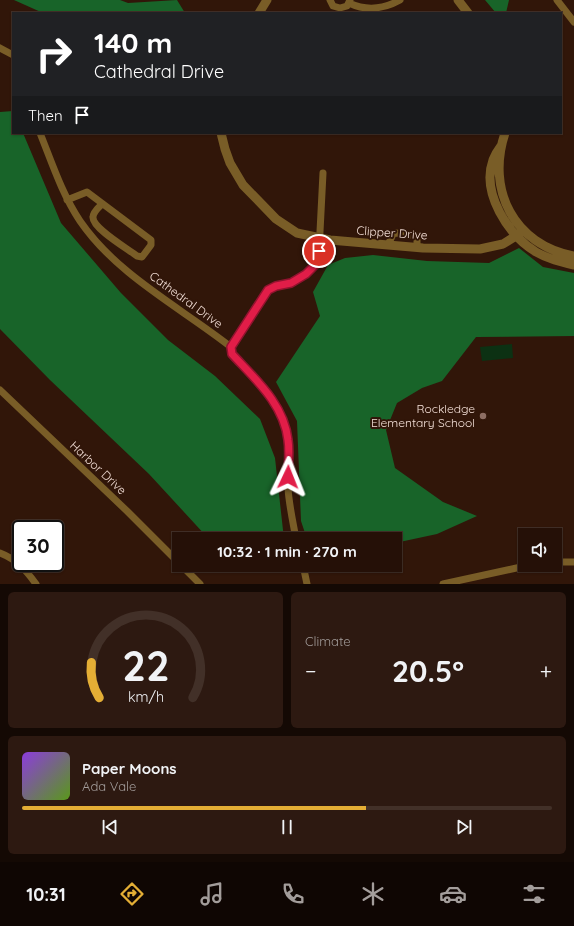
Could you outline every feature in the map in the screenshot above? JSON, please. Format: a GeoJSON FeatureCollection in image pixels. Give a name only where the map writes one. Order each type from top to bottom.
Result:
{"type":"FeatureCollection","features":[{"type":"Feature","properties":{"kind":"street"},"geometry":{"type":"LineString","coordinates":[[260,12],[267,0]]}},
{"type":"Feature","properties":{"kind":"street"},"geometry":{"type":"LineString","coordinates":[[330,0],[333,6],[340,8],[344,8],[350,1],[364,8],[372,8],[385,6],[400,0]]}},
{"type":"Feature","properties":{"kind":"street"},"geometry":{"type":"LineString","coordinates":[[458,0],[467,12]]}},
{"type":"Feature","properties":{"kind":"street"},"geometry":{"type":"LineString","coordinates":[[557,0],[574,22]]}},
{"type":"Feature","properties":{"kind":"street"},"geometry":{"type":"LineString","coordinates":[[0,48],[12,54]]}},
{"type":"Feature","properties":{"kind":"street","name":"Cathedral Drive"},"geometry":{"type":"LineString","coordinates":[[40,134],[67,200],[91,235],[122,266],[140,281],[231,347]]}},
{"type":"Feature","properties":{"kind":"street","name":"Clipper Drive"},"geometry":{"type":"LineString","coordinates":[[221,134],[230,163],[243,185],[276,219],[297,233],[319,239],[417,247],[480,249],[503,244],[520,234]]}},
{"type":"Feature","properties":{"kind":"street"},"geometry":{"type":"LineString","coordinates":[[505,134],[501,146],[499,164],[501,186],[510,212],[520,234],[530,248],[542,255],[574,265]]}},
{"type":"Feature","properties":{"kind":"street"},"geometry":{"type":"LineString","coordinates":[[295,532],[288,486],[289,446],[285,426],[280,413],[270,396],[232,354],[231,347],[268,290],[276,286],[291,283],[306,274],[316,264],[323,173]]}},
{"type":"Feature","properties":{"kind":"street"},"geometry":{"type":"LineString","coordinates":[[67,200],[87,192],[92,195],[151,240],[151,245],[142,257],[137,256],[96,227],[92,219],[93,214],[102,204]]}},
{"type":"Feature","properties":{"kind":"street"},"geometry":{"type":"LineString","coordinates":[[520,234],[557,252],[574,256]]}},
{"type":"Feature","properties":{"kind":"street","name":"Harbor Drive"},"geometry":{"type":"LineString","coordinates":[[1,393],[127,511],[172,556]]}},
{"type":"Feature","properties":{"kind":"street"},"geometry":{"type":"LineString","coordinates":[[0,553],[16,561],[23,567],[36,584]]}},
{"type":"Feature","properties":{"kind":"street"},"geometry":{"type":"LineString","coordinates":[[562,562],[574,562]]}},
{"type":"Feature","properties":{"kind":"street"},"geometry":{"type":"LineString","coordinates":[[443,584],[518,568]]}},
{"type":"Feature","properties":{"kind":"street","name":"Harbor Drive"},"geometry":{"type":"LineString","coordinates":[[188,572],[200,584]]}},
{"type":"Feature","properties":{"kind":"street"},"geometry":{"type":"LineString","coordinates":[[304,572],[307,584]]}},
{"type":"Feature","properties":{"kind":"green space"},"geometry":{"type":"Polygon","coordinates":[[[14,0],[120,0],[128,3],[177,0],[184,12],[41,12],[14,0]]]}},
{"type":"Feature","properties":{"kind":"green space"},"geometry":{"type":"Polygon","coordinates":[[[485,0],[509,0],[506,12],[495,12],[485,0]]]}},
{"type":"Feature","properties":{"kind":"green space"},"geometry":{"type":"Polygon","coordinates":[[[12,111],[12,134],[23,134],[61,223],[121,293],[168,340],[215,376],[260,419],[275,458],[283,532],[202,532],[149,474],[50,380],[0,329],[0,112],[12,111]]]}},
{"type":"Feature","properties":{"kind":"green space"},"geometry":{"type":"Polygon","coordinates":[[[519,248],[543,267],[574,273],[574,336],[476,337],[442,381],[422,388],[397,403],[386,430],[395,468],[443,502],[477,516],[437,534],[402,542],[402,532],[305,532],[301,521],[297,421],[276,382],[320,316],[313,292],[328,265],[345,258],[373,255],[427,261],[489,263],[519,248]]]}},
{"type":"Feature","properties":{"kind":"green space"},"geometry":{"type":"Polygon","coordinates":[[[512,344],[513,358],[482,361],[480,347],[512,344]]]}},
{"type":"Feature","properties":{"kind":"place","name":"Rockledge Elementary School"},"geometry":{"type":"Point","coordinates":[483,416]}},
{"type":"Feature","properties":{"kind":"route"},"geometry":{"type":"LineString","coordinates":[[288,477],[288,441],[285,426],[280,413],[270,396],[232,354],[231,347],[232,342],[268,290],[272,287],[291,283],[306,274],[316,264],[319,251]]}}]}
